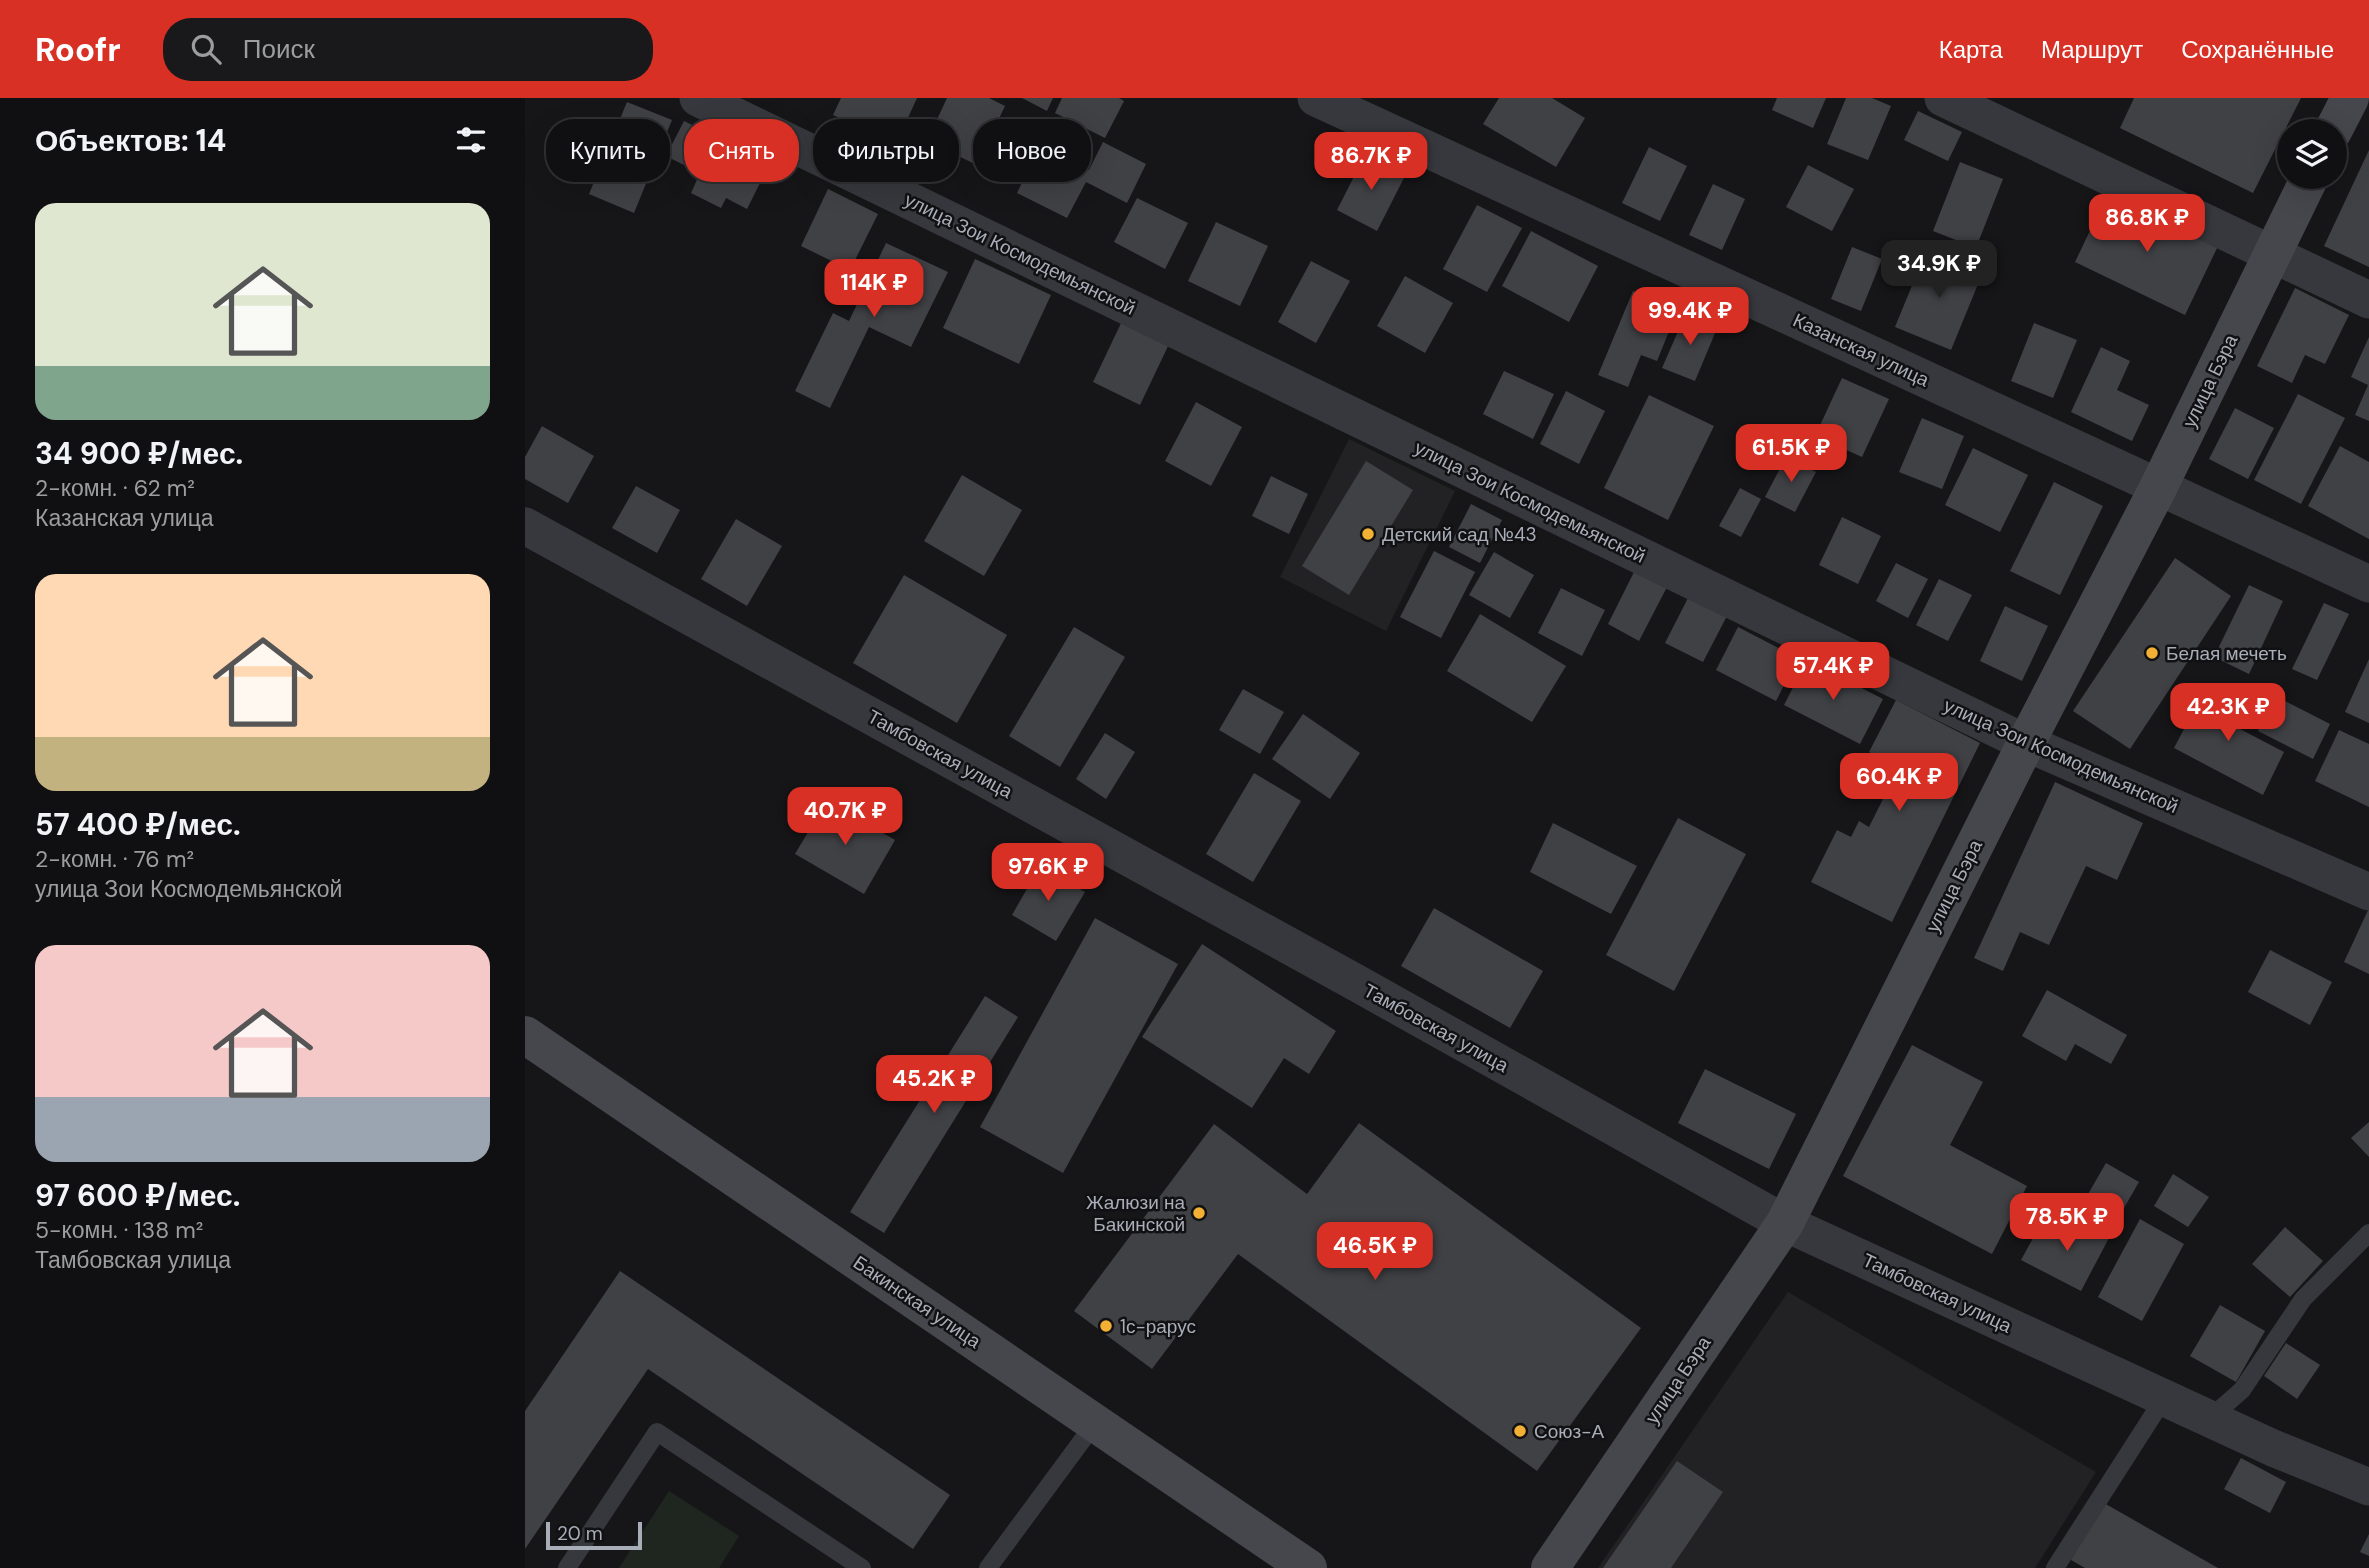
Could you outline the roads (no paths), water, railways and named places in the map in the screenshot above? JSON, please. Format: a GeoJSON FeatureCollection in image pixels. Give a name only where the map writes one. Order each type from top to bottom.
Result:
{"type":"FeatureCollection","features":[{"type":"Feature","properties":{"kind":"main road"},"geometry":{"type":"LineString","coordinates":[[2339,119],[2350,98]]}},
{"type":"Feature","properties":{"kind":"main road","name":"улица Бэра"},"geometry":{"type":"LineString","coordinates":[[1551,1568],[1785,1223],[2026,743],[2158,488],[2304,189]]}},
{"type":"Feature","properties":{"kind":"main road","name":"Бакинская улица"},"geometry":{"type":"LineString","coordinates":[[525,1035],[1308,1568]]}},
{"type":"Feature","properties":{"kind":"street","name":"улица Зои Космодемьянской"},"geometry":{"type":"LineString","coordinates":[[698,98],[2026,743],[2369,892]]}},
{"type":"Feature","properties":{"kind":"street","name":"Казанская улица"},"geometry":{"type":"LineString","coordinates":[[1316,98],[2369,584]]}},
{"type":"Feature","properties":{"kind":"street"},"geometry":{"type":"LineString","coordinates":[[1943,98],[2369,300]]}},
{"type":"Feature","properties":{"kind":"street","name":"Тамбовская улица"},"geometry":{"type":"LineString","coordinates":[[525,526],[1341,974],[1785,1223],[2273,1448],[2369,1487]]}},
{"type":"Feature","properties":{"kind":"lane"},"geometry":{"type":"LineString","coordinates":[[2209,1419],[2242,1390],[2303,1299],[2369,1233]]}},
{"type":"Feature","properties":{"kind":"lane"},"geometry":{"type":"LineString","coordinates":[[2055,1568],[2164,1398]]}},
{"type":"Feature","properties":{"kind":"lane"},"geometry":{"type":"LineString","coordinates":[[988,1568],[1095,1423]]}},
{"type":"Feature","properties":{"kind":"lane"},"geometry":{"type":"LineString","coordinates":[[567,1568],[657,1432],[862,1568]]}},
{"type":"Feature","properties":{"kind":"place","name":"Детский сад №43"},"geometry":{"type":"Point","coordinates":[1368,534]}},
{"type":"Feature","properties":{"kind":"place","name":"Белая мечеть"},"geometry":{"type":"Point","coordinates":[2152,653]}},
{"type":"Feature","properties":{"kind":"place","name":"Жалюзи на Бакинской"},"geometry":{"type":"Point","coordinates":[1199,1213]}},
{"type":"Feature","properties":{"kind":"place","name":"1с-рарус"},"geometry":{"type":"Point","coordinates":[1106,1326]}},
{"type":"Feature","properties":{"kind":"place","name":"Союз-А"},"geometry":{"type":"Point","coordinates":[1520,1431]}}]}
